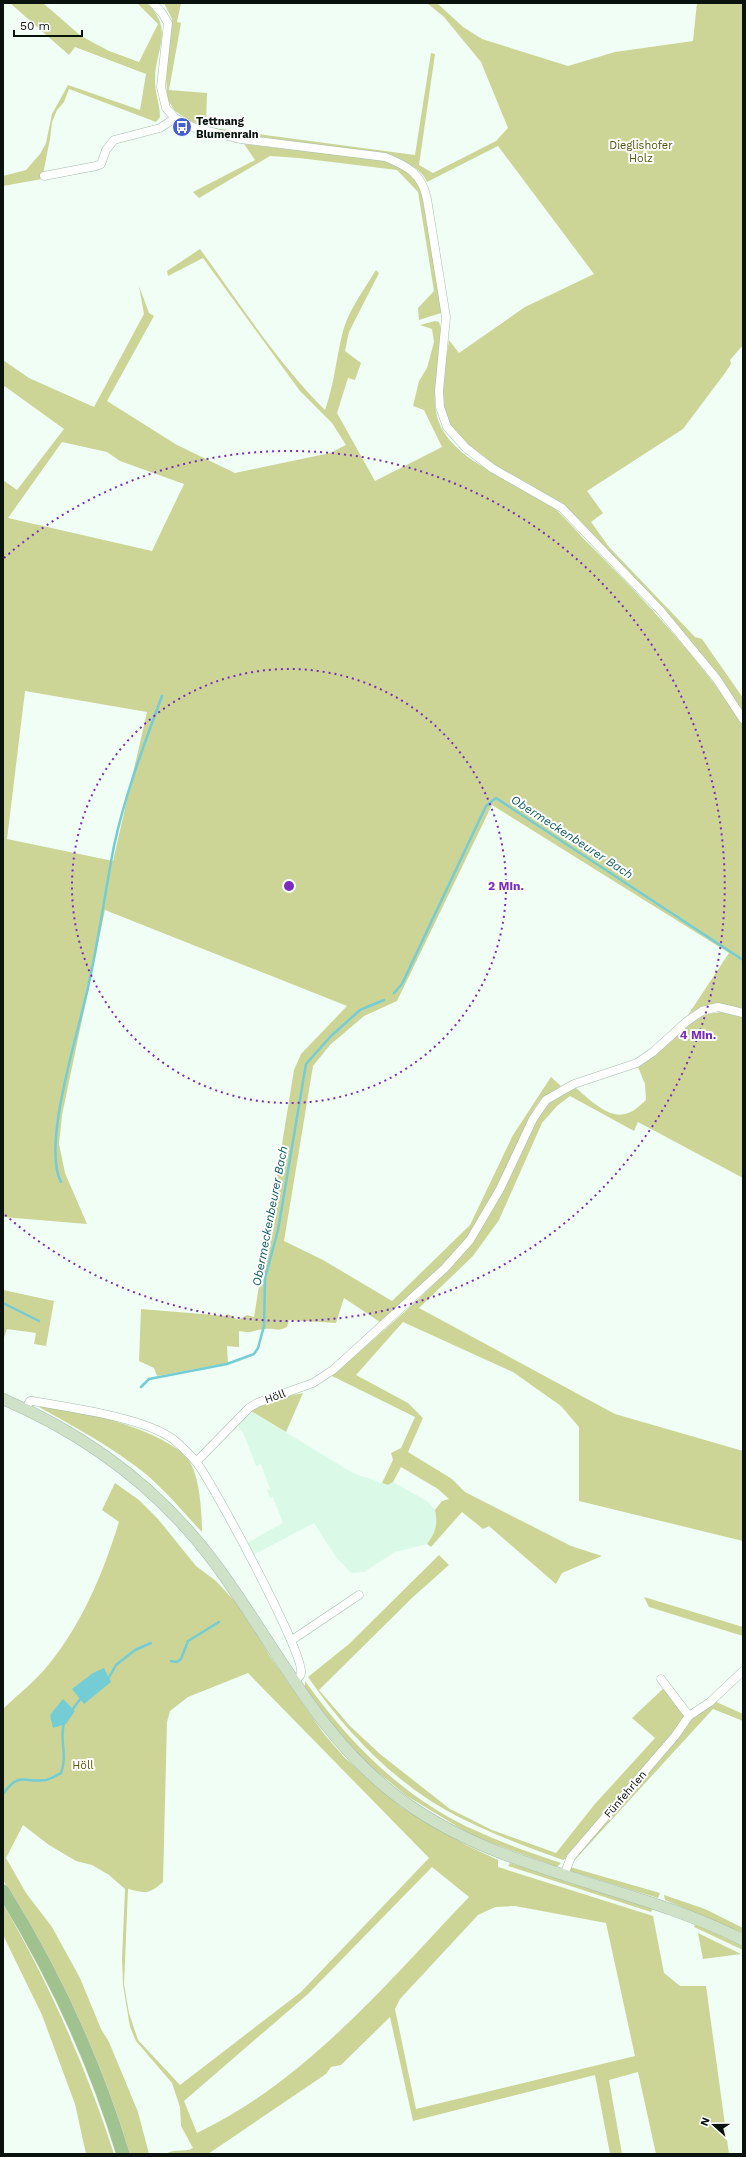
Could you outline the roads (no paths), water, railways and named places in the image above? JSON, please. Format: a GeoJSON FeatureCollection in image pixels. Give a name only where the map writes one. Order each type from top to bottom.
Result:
{"type":"FeatureCollection","features":[{"type":"Feature","properties":{"kind":"main road"},"geometry":{"type":"LineString","coordinates":[[3,1399],[76,1436],[123,1468],[170,1509],[219,1568],[293,1681],[318,1716],[350,1755],[382,1785],[415,1810],[456,1834],[485,1848],[564,1875],[658,1904],[706,1923],[743,1940]]}},
{"type":"Feature","properties":{"kind":"main road"},"geometry":{"type":"LineString","coordinates":[[3,1892],[47,1967],[68,2012],[102,2095],[123,2154]]}},
{"type":"Feature","properties":{"kind":"street"},"geometry":{"type":"LineString","coordinates":[[153,3],[168,23],[161,87],[166,108],[175,118],[195,128],[241,139],[371,154],[385,157],[413,170],[425,189],[444,295],[445,335],[439,391],[440,407],[447,427],[466,448],[492,468],[562,508],[660,610],[716,678],[743,718]]}},
{"type":"Feature","properties":{"kind":"street"},"geometry":{"type":"LineString","coordinates":[[44,176],[101,164],[106,150],[114,140],[160,128],[175,118]]}},
{"type":"Feature","properties":{"kind":"street","name":"Höll"},"geometry":{"type":"LineString","coordinates":[[196,1462],[253,1405],[323,1378],[445,1268],[470,1240],[500,1189],[533,1119],[546,1100],[574,1084],[637,1063],[702,1011],[718,1008],[743,1013]]}},
{"type":"Feature","properties":{"kind":"street"},"geometry":{"type":"LineString","coordinates":[[25,1409],[30,1401],[33,1401],[69,1406],[131,1422],[154,1430],[172,1439],[196,1462],[236,1531],[292,1640],[301,1665],[301,1673],[299,1677],[293,1681]]}},
{"type":"Feature","properties":{"kind":"street"},"geometry":{"type":"LineString","coordinates":[[292,1640],[359,1595]]}},
{"type":"Feature","properties":{"kind":"street","name":"Fünfehrlen"},"geometry":{"type":"LineString","coordinates":[[564,1875],[570,1857],[675,1736],[690,1716],[710,1702],[743,1671]]}},
{"type":"Feature","properties":{"kind":"street"},"geometry":{"type":"LineString","coordinates":[[661,1679],[690,1716]]}},
{"type":"Feature","properties":{"kind":"water"},"geometry":{"type":"Polygon","coordinates":[[[104,1668],[111,1682],[84,1704],[72,1689],[93,1673],[104,1668]]]}},
{"type":"Feature","properties":{"kind":"water"},"geometry":{"type":"Polygon","coordinates":[[[63,1699],[75,1711],[66,1724],[53,1728],[50,1715],[63,1699]]]}},
{"type":"Feature","properties":{"kind":"waterway"},"geometry":{"type":"LineString","coordinates":[[61,1182],[56,1164],[56,1141],[64,1085],[93,966],[118,827],[135,770],[162,696]]}},
{"type":"Feature","properties":{"kind":"waterway","name":"Obermeckenbeurer Bach"},"geometry":{"type":"LineString","coordinates":[[394,993],[402,984],[486,806],[496,798],[743,960]]}},
{"type":"Feature","properties":{"kind":"waterway","name":"Obermeckenbeurer Bach"},"geometry":{"type":"LineString","coordinates":[[141,1387],[149,1379],[227,1364],[254,1354],[258,1348],[264,1326],[265,1278],[278,1230],[306,1064],[331,1036],[360,1010],[384,1000]]}},
{"type":"Feature","properties":{"kind":"waterway"},"geometry":{"type":"LineString","coordinates":[[3,1303],[39,1321]]}},
{"type":"Feature","properties":{"kind":"waterway","name":"Obermeckenbeurer Bach"},"geometry":{"type":"LineString","coordinates":[[171,1661],[177,1662],[181,1659],[188,1641],[219,1622]]}},
{"type":"Feature","properties":{"kind":"waterway","name":"Obermeckenbeurer Bach"},"geometry":{"type":"LineString","coordinates":[[108,1679],[116,1665],[135,1650],[151,1643]]}},
{"type":"Feature","properties":{"kind":"waterway","name":"Obermeckenbeurer Bach"},"geometry":{"type":"LineString","coordinates":[[72,1710],[81,1698]]}},
{"type":"Feature","properties":{"kind":"waterway","name":"Obermeckenbeurer Bach"},"geometry":{"type":"LineString","coordinates":[[3,1794],[18,1780],[46,1780],[61,1773],[64,1760],[62,1735],[64,1723]]}},
{"type":"Feature","properties":{"kind":"place","name":"Tettnang Blumenrain"},"geometry":{"type":"Point","coordinates":[182,127]}},
{"type":"Feature","properties":{"kind":"park label","name":"Dieglishofer Holz"},"geometry":{"type":"Point","coordinates":[641,151]}}]}
